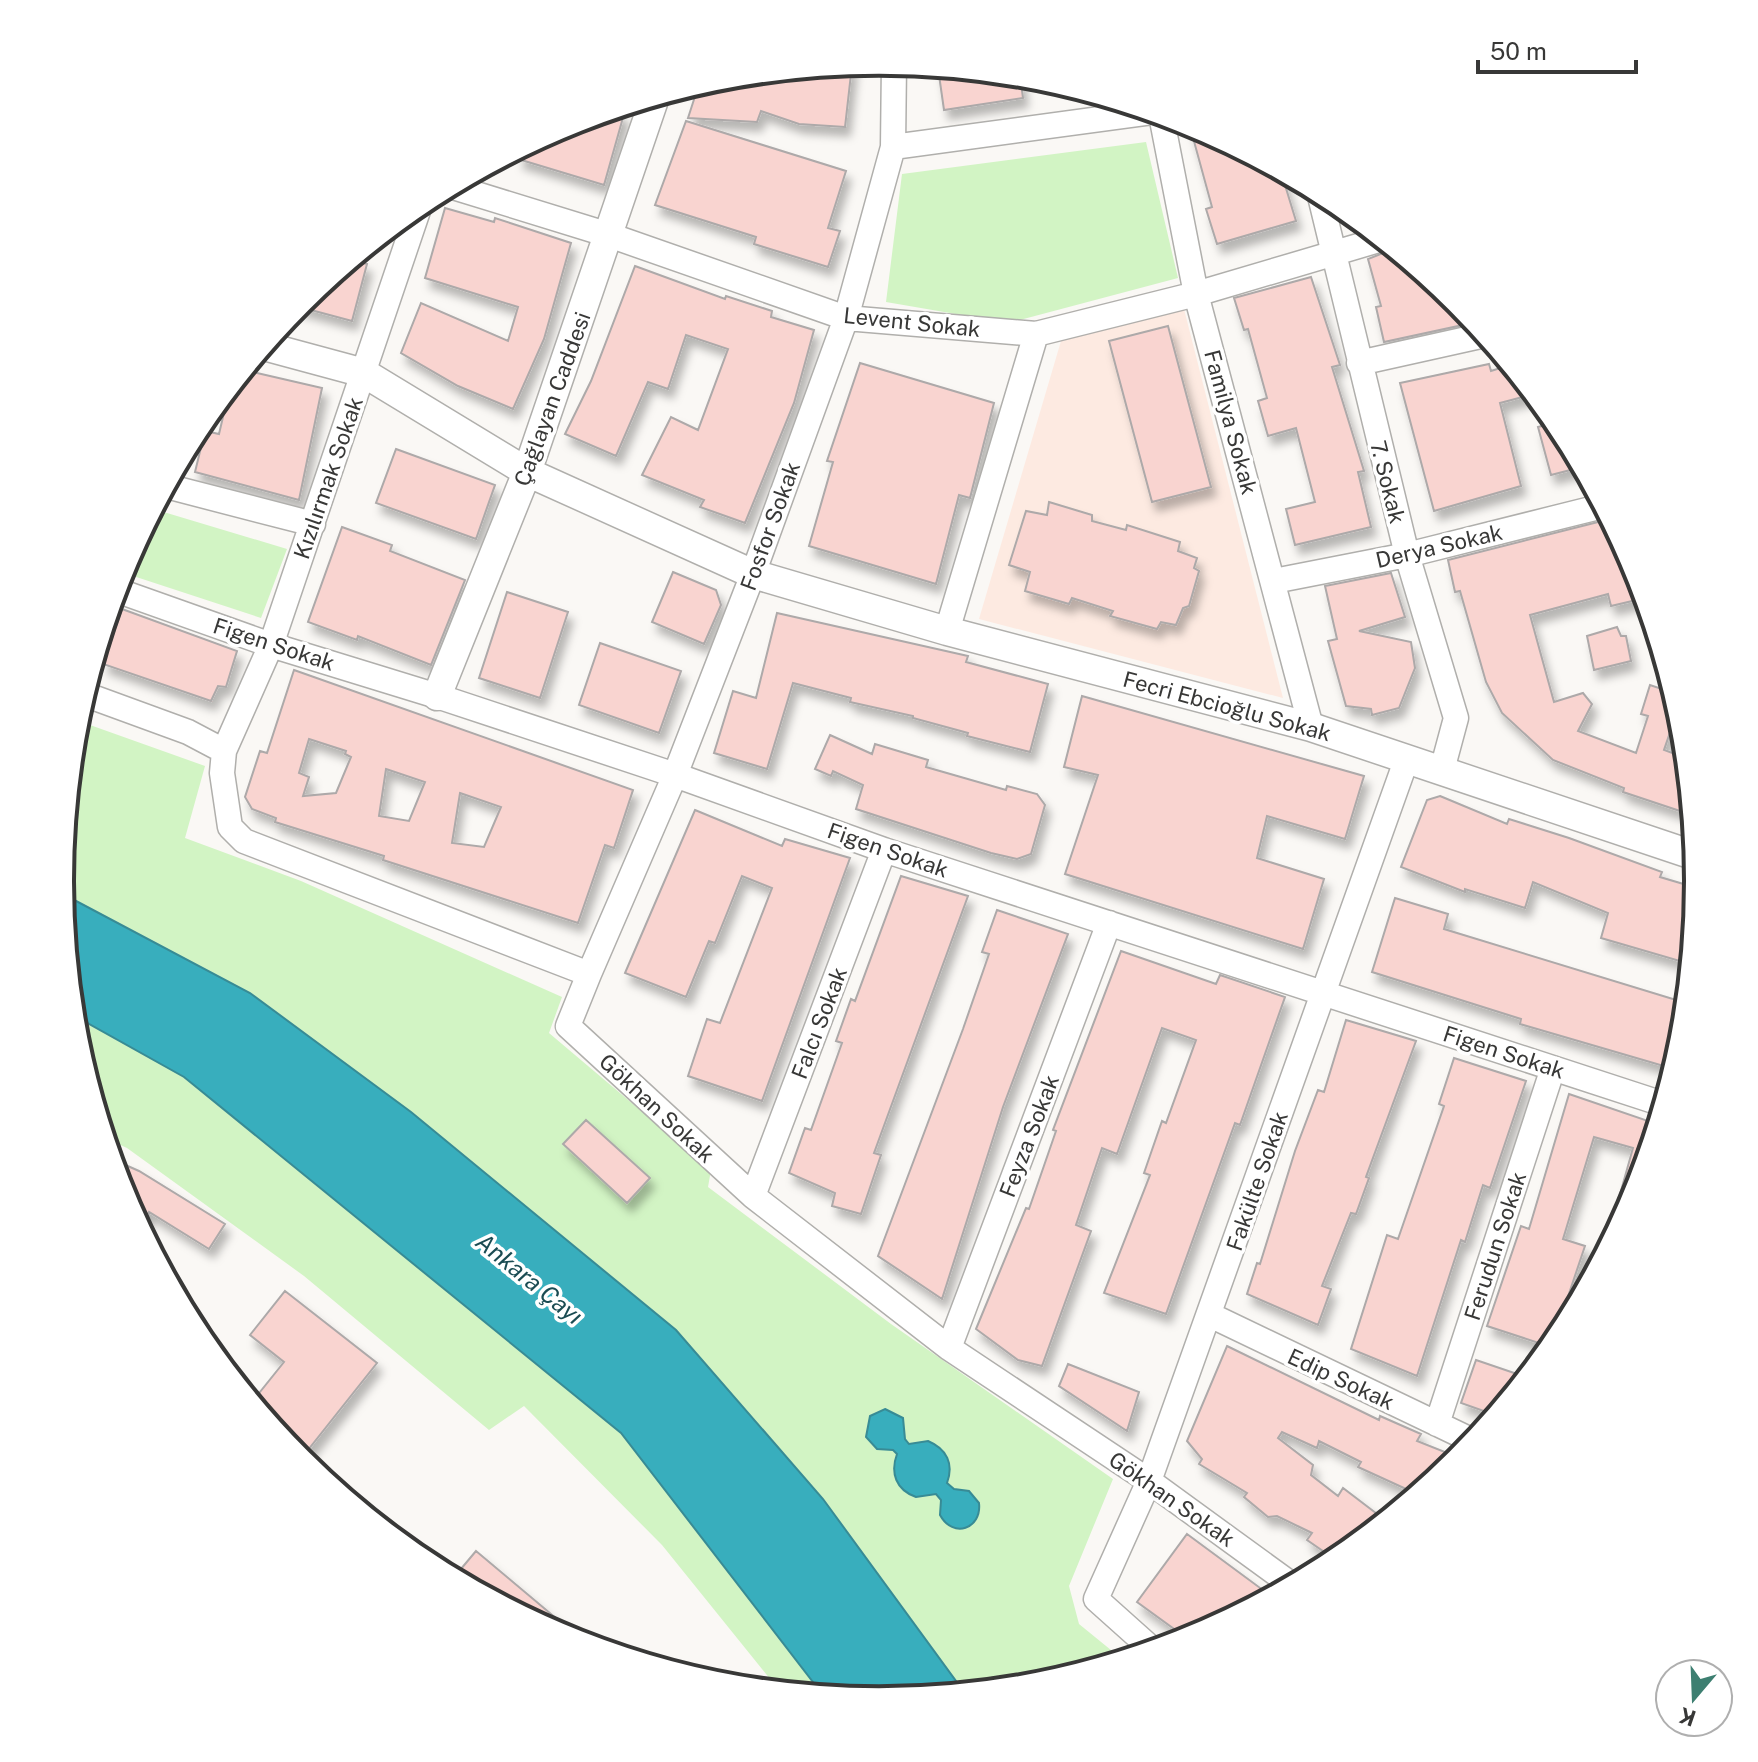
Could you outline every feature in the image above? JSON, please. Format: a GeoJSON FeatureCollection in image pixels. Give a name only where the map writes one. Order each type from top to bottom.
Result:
{"type":"FeatureCollection","features":[{"type":"Feature","properties":{"kind":"street","name":"Fosfor Sokak"},"geometry":{"type":"LineString","coordinates":[[589,974],[675,775],[753,574],[846,318],[893,147],[894,77]]}},
{"type":"Feature","properties":{"kind":"street","name":"Çağlayan Caddesi"},"geometry":{"type":"LineString","coordinates":[[437,696],[527,472],[651,109]]}},
{"type":"Feature","properties":{"kind":"street"},"geometry":{"type":"LineString","coordinates":[[893,147],[1127,115]]}},
{"type":"Feature","properties":{"kind":"street","name":"Familya Sokak"},"geometry":{"type":"LineString","coordinates":[[1164,128],[1196,294],[1311,727]]}},
{"type":"Feature","properties":{"kind":"street","name":"Levent Sokak"},"geometry":{"type":"LineString","coordinates":[[466,191],[609,235],[846,318],[1036,334],[1196,294],[1370,243]]}},
{"type":"Feature","properties":{"kind":"street","name":"7. Sokak"},"geometry":{"type":"LineString","coordinates":[[1322,210],[1407,555],[1456,718],[1442,770]]}},
{"type":"Feature","properties":{"kind":"street","name":"Kızılırmak Sokak"},"geometry":{"type":"LineString","coordinates":[[224,751],[271,645],[413,225]]}},
{"type":"Feature","properties":{"kind":"street"},"geometry":{"type":"LineString","coordinates":[[947,631],[1036,334]]}},
{"type":"Feature","properties":{"kind":"street"},"geometry":{"type":"LineString","coordinates":[[1359,363],[1472,338]]}},
{"type":"Feature","properties":{"kind":"street","name":"Fecri Ebcioğlu Sokak"},"geometry":{"type":"LineString","coordinates":[[275,349],[364,373],[527,472],[753,574],[947,631],[1311,727],[1683,852]]}},
{"type":"Feature","properties":{"kind":"street"},"geometry":{"type":"LineString","coordinates":[[176,489],[313,524]]}},
{"type":"Feature","properties":{"kind":"street","name":"Derya Sokak"},"geometry":{"type":"LineString","coordinates":[[1274,581],[1407,555],[1592,509]]}},
{"type":"Feature","properties":{"kind":"street","name":"Figen Sokak"},"geometry":{"type":"LineString","coordinates":[[127,594],[271,645],[675,775],[884,850],[1653,1101]]}},
{"type":"Feature","properties":{"kind":"street"},"geometry":{"type":"LineString","coordinates":[[95,698],[188,732],[224,751],[222,773],[230,827],[244,841],[589,974]]}},
{"type":"Feature","properties":{"kind":"street","name":"Fakülte Sokak"},"geometry":{"type":"LineString","coordinates":[[1143,1641],[1096,1599],[1149,1481],[1407,758]]}},
{"type":"Feature","properties":{"kind":"street","name":"Falcı Sokak"},"geometry":{"type":"LineString","coordinates":[[753,1196],[884,850]]}},
{"type":"Feature","properties":{"kind":"street","name":"Feyza Sokak"},"geometry":{"type":"LineString","coordinates":[[949,1348],[1109,923]]}},
{"type":"Feature","properties":{"kind":"street","name":"Gökhan Sokak"},"geometry":{"type":"LineString","coordinates":[[589,974],[568,1026],[753,1196],[949,1348],[1149,1481],[1282,1578]]}},
{"type":"Feature","properties":{"kind":"street","name":"Ferudun Sokak"},"geometry":{"type":"LineString","coordinates":[[1437,1424],[1553,1068]]}},
{"type":"Feature","properties":{"kind":"street","name":"Edip Sokak"},"geometry":{"type":"LineString","coordinates":[[1210,1315],[1462,1436]]}},
{"type":"Feature","properties":{"kind":"shaded area"},"geometry":{"type":"Polygon","coordinates":[[[1184,309],[1283,698],[979,619],[1061,341],[1184,309]]]}},
{"type":"Feature","properties":{"kind":"green space"},"geometry":{"type":"Polygon","coordinates":[[[1146,142],[1178,278],[1008,323],[886,302],[902,174],[1146,142]]]}},
{"type":"Feature","properties":{"kind":"green space"},"geometry":{"type":"Polygon","coordinates":[[[163,513],[287,549],[261,618],[134,576],[163,513]]]}},
{"type":"Feature","properties":{"kind":"green space"},"geometry":{"type":"Polygon","coordinates":[[[89,725],[205,766],[185,838],[301,881],[562,997],[549,1033],[711,1170],[708,1187],[891,1324],[1113,1479],[1069,1586],[1079,1624],[1112,1651],[1036,1671],[956,1682],[823,1499],[75,904],[76,828],[89,725]]]}},
{"type":"Feature","properties":{"kind":"green space"},"geometry":{"type":"Polygon","coordinates":[[[87,1023],[184,1077],[621,1433],[814,1683],[770,1678],[662,1545],[524,1406],[489,1430],[304,1276],[117,1140],[101,1089],[87,1023]]]}},
{"type":"Feature","properties":{"kind":"water","name":"Ankara Çayı"},"geometry":{"type":"Polygon","coordinates":[[[75,900],[250,993],[411,1112],[676,1330],[823,1499],[956,1682],[879,1686],[814,1683],[621,1433],[184,1077],[87,1023],[75,900]]]}},
{"type":"Feature","properties":{"kind":"water"},"geometry":{"type":"Polygon","coordinates":[[[885,1409],[903,1418],[905,1439],[909,1444],[928,1441],[944,1453],[950,1470],[947,1483],[954,1489],[969,1491],[979,1503],[979,1512],[971,1525],[959,1529],[952,1527],[940,1515],[941,1500],[936,1494],[916,1497],[899,1485],[894,1468],[897,1454],[893,1450],[877,1449],[866,1437],[870,1416],[885,1409]]]}},
{"type":"Feature","properties":{"kind":"building"},"geometry":{"type":"Polygon","coordinates":[[[851,77],[845,127],[799,124],[761,111],[757,122],[688,118],[695,97],[774,83],[851,77]]]}},
{"type":"Feature","properties":{"kind":"building"},"geometry":{"type":"Polygon","coordinates":[[[940,79],[1022,89],[1023,98],[944,110],[940,79]]]}},
{"type":"Feature","properties":{"kind":"building"},"geometry":{"type":"Polygon","coordinates":[[[623,118],[604,185],[521,160],[623,118]]]}},
{"type":"Feature","properties":{"kind":"building"},"geometry":{"type":"Polygon","coordinates":[[[686,121],[846,171],[828,228],[840,231],[828,267],[754,244],[756,237],[655,205],[686,121]]]}},
{"type":"Feature","properties":{"kind":"building"},"geometry":{"type":"Polygon","coordinates":[[[1194,140],[1285,186],[1296,221],[1217,244],[1206,209],[1212,207],[1194,140]]]}},
{"type":"Feature","properties":{"kind":"building"},"geometry":{"type":"Polygon","coordinates":[[[445,208],[494,222],[495,218],[571,243],[544,339],[513,409],[458,386],[401,353],[421,303],[508,341],[518,307],[425,278],[445,208]]]}},
{"type":"Feature","properties":{"kind":"building"},"geometry":{"type":"Polygon","coordinates":[[[1383,253],[1461,325],[1384,342],[1376,307],[1381,306],[1368,259],[1383,253]]]}},
{"type":"Feature","properties":{"kind":"building"},"geometry":{"type":"Polygon","coordinates":[[[364,263],[367,264],[352,321],[312,310],[364,263]]]}},
{"type":"Feature","properties":{"kind":"building"},"geometry":{"type":"Polygon","coordinates":[[[635,266],[725,299],[726,296],[772,311],[771,317],[814,330],[794,403],[745,523],[700,507],[704,500],[642,475],[671,417],[698,430],[728,349],[686,335],[668,389],[648,382],[616,456],[565,434],[591,381],[635,266]]]}},
{"type":"Feature","properties":{"kind":"building"},"geometry":{"type":"Polygon","coordinates":[[[1311,277],[1340,365],[1332,367],[1364,471],[1358,472],[1371,527],[1295,545],[1286,509],[1315,502],[1296,428],[1268,436],[1258,401],[1267,398],[1248,329],[1244,330],[1234,298],[1311,277]]]}},
{"type":"Feature","properties":{"kind":"building"},"geometry":{"type":"Polygon","coordinates":[[[1168,326],[1211,487],[1152,502],[1109,341],[1168,326]]]}},
{"type":"Feature","properties":{"kind":"building"},"geometry":{"type":"Polygon","coordinates":[[[860,363],[994,403],[970,498],[959,495],[936,584],[809,546],[833,462],[827,461],[860,363]]]}},
{"type":"Feature","properties":{"kind":"building"},"geometry":{"type":"Polygon","coordinates":[[[1489,364],[1491,371],[1499,368],[1522,397],[1500,403],[1521,486],[1434,511],[1400,383],[1489,364]]]}},
{"type":"Feature","properties":{"kind":"building"},"geometry":{"type":"Polygon","coordinates":[[[255,373],[322,388],[299,500],[195,472],[201,449],[211,432],[219,434],[224,415],[255,373]]]}},
{"type":"Feature","properties":{"kind":"building"},"geometry":{"type":"Polygon","coordinates":[[[1542,426],[1570,470],[1551,475],[1538,427],[1542,426]]]}},
{"type":"Feature","properties":{"kind":"building"},"geometry":{"type":"Polygon","coordinates":[[[396,449],[495,485],[476,539],[376,503],[396,449]]]}},
{"type":"Feature","properties":{"kind":"building"},"geometry":{"type":"Polygon","coordinates":[[[1049,502],[1092,515],[1092,521],[1126,530],[1127,525],[1180,542],[1178,551],[1197,558],[1194,568],[1199,571],[1189,606],[1183,608],[1176,625],[1161,622],[1157,629],[1110,616],[1113,611],[1072,598],[1069,604],[1025,591],[1030,572],[1009,565],[1026,511],[1047,515],[1049,502]]]}},
{"type":"Feature","properties":{"kind":"building"},"geometry":{"type":"Polygon","coordinates":[[[1599,522],[1633,601],[1611,606],[1608,594],[1530,615],[1554,702],[1583,693],[1592,704],[1578,731],[1636,753],[1648,716],[1641,714],[1650,685],[1661,689],[1670,732],[1664,750],[1674,753],[1680,811],[1623,792],[1624,788],[1553,760],[1502,713],[1486,682],[1460,591],[1455,592],[1448,560],[1599,522]]]}},
{"type":"Feature","properties":{"kind":"building"},"geometry":{"type":"Polygon","coordinates":[[[342,527],[392,545],[390,551],[465,580],[431,665],[358,636],[357,640],[308,622],[342,527]]]}},
{"type":"Feature","properties":{"kind":"building"},"geometry":{"type":"Polygon","coordinates":[[[673,572],[716,590],[721,605],[704,644],[652,622],[673,572]]]}},
{"type":"Feature","properties":{"kind":"building"},"geometry":{"type":"Polygon","coordinates":[[[1391,573],[1405,617],[1359,631],[1411,642],[1415,668],[1399,708],[1372,715],[1371,709],[1346,706],[1328,641],[1337,639],[1325,586],[1391,573]]]}},
{"type":"Feature","properties":{"kind":"building"},"geometry":{"type":"Polygon","coordinates":[[[507,592],[568,612],[540,698],[479,678],[507,592]]]}},
{"type":"Feature","properties":{"kind":"building"},"geometry":{"type":"Polygon","coordinates":[[[122,609],[237,651],[226,687],[218,686],[211,701],[104,664],[122,609]]]}},
{"type":"Feature","properties":{"kind":"building"},"geometry":{"type":"Polygon","coordinates":[[[777,613],[968,656],[966,662],[1048,684],[1030,752],[793,683],[767,769],[714,753],[733,691],[756,698],[777,613]]]}},
{"type":"Feature","properties":{"kind":"building"},"geometry":{"type":"Polygon","coordinates":[[[1617,627],[1621,636],[1626,636],[1631,661],[1594,670],[1587,636],[1617,627]]]}},
{"type":"Feature","properties":{"kind":"building"},"geometry":{"type":"Polygon","coordinates":[[[600,643],[681,671],[659,733],[579,705],[600,643]]]}},
{"type":"Feature","properties":{"kind":"building"},"geometry":{"type":"Polygon","coordinates":[[[294,670],[633,790],[614,848],[605,845],[578,923],[275,822],[276,818],[252,809],[245,797],[260,751],[267,753],[294,670]],[[309,739],[299,773],[309,777],[303,796],[336,793],[351,757],[345,754],[346,751],[309,739]],[[386,769],[379,816],[409,821],[425,782],[386,769]],[[460,793],[452,843],[484,847],[501,807],[460,793]]]}},
{"type":"Feature","properties":{"kind":"building"},"geometry":{"type":"Polygon","coordinates":[[[1082,696],[1364,776],[1345,839],[1267,816],[1257,858],[1324,879],[1303,949],[1065,874],[1098,775],[1064,767],[1082,696]]]}},
{"type":"Feature","properties":{"kind":"building"},"geometry":{"type":"Polygon","coordinates":[[[830,735],[872,754],[875,744],[928,760],[926,767],[1006,790],[1007,786],[1037,794],[1045,805],[1031,854],[1017,859],[991,853],[856,809],[863,785],[833,771],[831,776],[815,769],[830,735]]]}},
{"type":"Feature","properties":{"kind":"building"},"geometry":{"type":"Polygon","coordinates":[[[1440,796],[1507,824],[1509,819],[1569,838],[1662,872],[1660,877],[1684,884],[1679,961],[1601,938],[1608,913],[1533,882],[1525,908],[1465,889],[1465,892],[1401,867],[1427,800],[1440,796]]]}},
{"type":"Feature","properties":{"kind":"building"},"geometry":{"type":"Polygon","coordinates":[[[695,810],[782,846],[785,839],[850,858],[762,1101],[688,1076],[707,1019],[720,1023],[772,888],[742,876],[715,943],[709,941],[686,997],[625,973],[695,810]]]}},
{"type":"Feature","properties":{"kind":"building"},"geometry":{"type":"Polygon","coordinates":[[[901,876],[968,896],[874,1153],[881,1155],[861,1214],[832,1206],[835,1193],[789,1173],[805,1128],[811,1130],[842,1043],[836,1041],[851,999],[855,1001],[901,876]]]}},
{"type":"Feature","properties":{"kind":"building"},"geometry":{"type":"Polygon","coordinates":[[[1395,898],[1448,914],[1444,929],[1675,1000],[1662,1066],[1520,1024],[1521,1019],[1372,972],[1395,898]]]}},
{"type":"Feature","properties":{"kind":"building"},"geometry":{"type":"Polygon","coordinates":[[[997,910],[1068,934],[1003,1107],[942,1299],[878,1256],[989,954],[982,952],[997,910]]]}},
{"type":"Feature","properties":{"kind":"building"},"geometry":{"type":"Polygon","coordinates":[[[1121,951],[1216,984],[1220,975],[1285,997],[1240,1125],[1235,1123],[1166,1314],[1104,1293],[1150,1175],[1144,1173],[1162,1121],[1166,1123],[1196,1040],[1162,1028],[1117,1154],[1102,1148],[1076,1225],[1091,1231],[1042,1366],[1018,1360],[976,1329],[1026,1208],[1029,1209],[1056,1131],[1053,1130],[1121,951]]]}},
{"type":"Feature","properties":{"kind":"building"},"geometry":{"type":"Polygon","coordinates":[[[1346,1020],[1416,1041],[1366,1177],[1369,1178],[1356,1214],[1351,1213],[1322,1286],[1331,1289],[1318,1325],[1247,1294],[1257,1263],[1260,1264],[1295,1151],[1318,1090],[1324,1092],[1346,1020]]]}},
{"type":"Feature","properties":{"kind":"building"},"geometry":{"type":"Polygon","coordinates":[[[1454,1058],[1526,1081],[1490,1188],[1483,1185],[1465,1242],[1461,1240],[1417,1376],[1351,1349],[1387,1235],[1398,1239],[1444,1106],[1439,1104],[1454,1058]]]}},
{"type":"Feature","properties":{"kind":"building"},"geometry":{"type":"Polygon","coordinates":[[[1569,1094],[1647,1121],[1619,1197],[1633,1148],[1594,1137],[1563,1239],[1585,1246],[1568,1297],[1538,1343],[1487,1326],[1521,1226],[1529,1229],[1569,1094]]]}},
{"type":"Feature","properties":{"kind":"building"},"geometry":{"type":"Polygon","coordinates":[[[586,1120],[650,1178],[627,1203],[563,1144],[586,1120]]]}},
{"type":"Feature","properties":{"kind":"building"},"geometry":{"type":"Polygon","coordinates":[[[126,1165],[225,1224],[209,1249],[149,1212],[147,1215],[126,1165]]]}},
{"type":"Feature","properties":{"kind":"building"},"geometry":{"type":"Polygon","coordinates":[[[285,1291],[377,1363],[309,1449],[259,1394],[284,1362],[250,1335],[285,1291]]]}},
{"type":"Feature","properties":{"kind":"building"},"geometry":{"type":"Polygon","coordinates":[[[1227,1346],[1379,1420],[1380,1416],[1421,1434],[1417,1441],[1446,1452],[1406,1489],[1358,1467],[1361,1462],[1319,1441],[1317,1448],[1282,1432],[1278,1438],[1313,1465],[1311,1475],[1338,1496],[1343,1488],[1377,1514],[1324,1551],[1307,1540],[1312,1533],[1277,1516],[1268,1517],[1244,1497],[1247,1493],[1199,1464],[1202,1459],[1187,1441],[1227,1346]]]}},
{"type":"Feature","properties":{"kind":"building"},"geometry":{"type":"Polygon","coordinates":[[[1476,1360],[1516,1374],[1485,1411],[1461,1403],[1476,1360]]]}},
{"type":"Feature","properties":{"kind":"building"},"geometry":{"type":"Polygon","coordinates":[[[1068,1364],[1139,1392],[1127,1431],[1059,1386],[1068,1364]]]}},
{"type":"Feature","properties":{"kind":"building"},"geometry":{"type":"Polygon","coordinates":[[[1187,1534],[1261,1589],[1175,1629],[1137,1602],[1187,1534]]]}},
{"type":"Feature","properties":{"kind":"building"},"geometry":{"type":"Polygon","coordinates":[[[476,1551],[556,1618],[523,1603],[461,1569],[476,1551]]]}}]}
